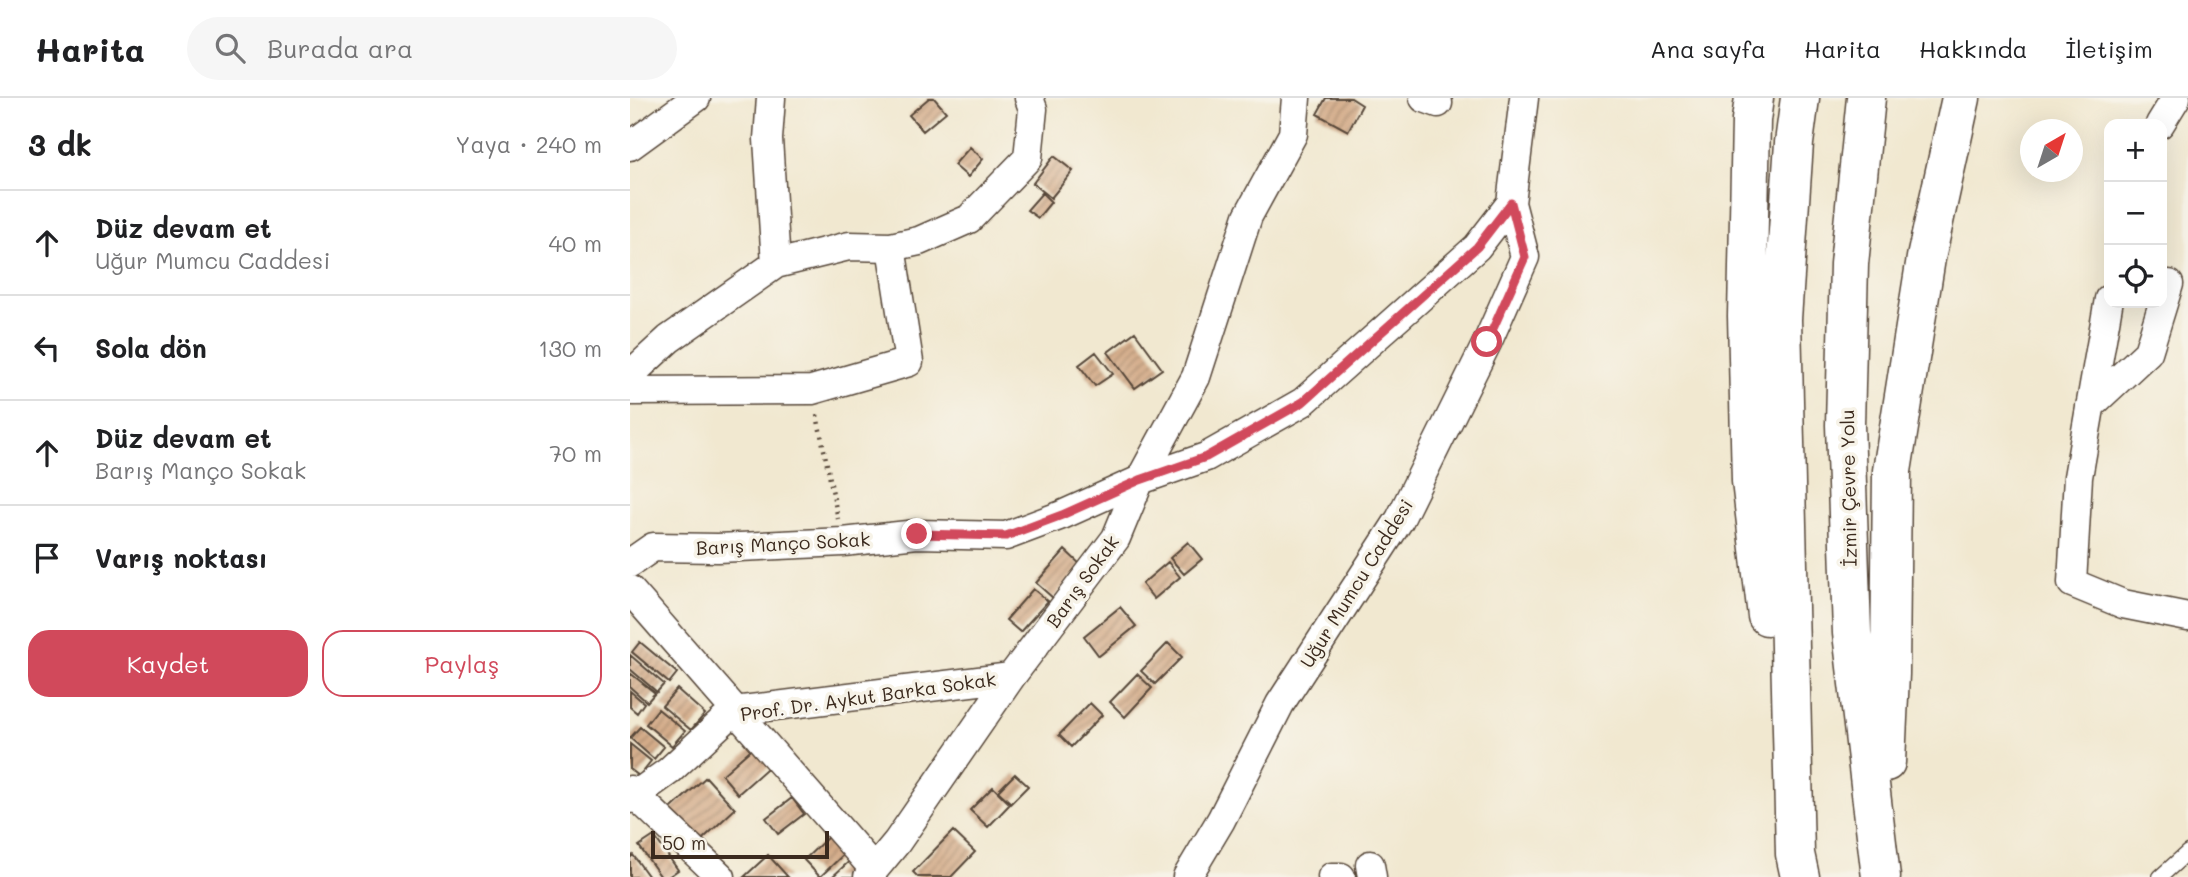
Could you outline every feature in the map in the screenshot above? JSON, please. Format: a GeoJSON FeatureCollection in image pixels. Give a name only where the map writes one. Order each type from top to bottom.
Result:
{"type":"FeatureCollection","features":[{"type":"Feature","properties":{"kind":"highway"},"geometry":{"type":"LineString","coordinates":[[1754,98],[1751,120],[1747,316],[1751,481],[1797,866]]}},
{"type":"Feature","properties":{"kind":"highway"},"geometry":{"type":"LineString","coordinates":[[1797,866],[1782,319],[1794,143],[1800,98]]}},
{"type":"Feature","properties":{"kind":"highway","name":"İzmir Çevre Yolu"},"geometry":{"type":"LineString","coordinates":[[1866,98],[1849,264],[1844,425],[1852,633],[1881,873]]}},
{"type":"Feature","properties":{"kind":"highway"},"geometry":{"type":"LineString","coordinates":[[1881,873],[1890,674],[1892,471],[1926,258],[1961,98]]}},
{"type":"Feature","properties":{"kind":"street"},"geometry":{"type":"LineString","coordinates":[[630,146],[695,98]]}},
{"type":"Feature","properties":{"kind":"street"},"geometry":{"type":"LineString","coordinates":[[771,98],[768,139],[776,264]]}},
{"type":"Feature","properties":{"kind":"street"},"geometry":{"type":"LineString","coordinates":[[630,375],[669,339],[776,264],[849,246],[891,247],[919,241],[970,219],[1028,158],[1033,109],[1029,98]]}},
{"type":"Feature","properties":{"kind":"street","name":"Barış Sokak"},"geometry":{"type":"LineString","coordinates":[[871,873],[897,842],[1011,677],[1116,538],[1140,480],[1196,377],[1248,216],[1293,134],[1296,98]]}},
{"type":"Feature","properties":{"kind":"street"},"geometry":{"type":"LineString","coordinates":[[1511,203],[1524,98]]}},
{"type":"Feature","properties":{"kind":"street"},"geometry":{"type":"LineString","coordinates":[[2149,119],[2154,98]]}},
{"type":"Feature","properties":{"kind":"street"},"geometry":{"type":"LineString","coordinates":[[2163,119],[2176,98]]}},
{"type":"Feature","properties":{"kind":"street","name":"Barış Manço Sokak"},"geometry":{"type":"LineString","coordinates":[[630,563],[653,547],[718,548],[843,542],[917,534],[1006,536],[1062,515],[1140,480],[1206,457],[1303,402],[1477,247],[1511,203]]}},
{"type":"Feature","properties":{"kind":"street","name":"Uğur Mumcu Caddesi"},"geometry":{"type":"LineString","coordinates":[[1187,877],[1221,820],[1280,704],[1401,519],[1487,342],[1525,257],[1511,203]]}},
{"type":"Feature","properties":{"kind":"street"},"geometry":{"type":"LineString","coordinates":[[630,391],[812,390],[909,362],[891,247]]}},
{"type":"Feature","properties":{"kind":"street"},"geometry":{"type":"LineString","coordinates":[[2090,406],[2148,352],[2169,284]]}},
{"type":"Feature","properties":{"kind":"street"},"geometry":{"type":"LineString","coordinates":[[2107,308],[2078,477],[2072,583],[2123,604],[2188,617]]}},
{"type":"Feature","properties":{"kind":"street"},"geometry":{"type":"LineString","coordinates":[[630,590],[871,873]]}},
{"type":"Feature","properties":{"kind":"street","name":"Prof. Dr. Aykut Barka Sokak"},"geometry":{"type":"LineString","coordinates":[[632,795],[669,771],[734,711],[1011,677]]}},
{"type":"Feature","properties":{"kind":"street"},"geometry":{"type":"LineString","coordinates":[[632,795],[721,877]]}},
{"type":"Feature","properties":{"kind":"street"},"geometry":{"type":"LineString","coordinates":[[1332,877],[1341,877]]}},
{"type":"Feature","properties":{"kind":"lane"},"geometry":{"type":"LineString","coordinates":[[2160,877],[2188,852]]}},
{"type":"Feature","properties":{"kind":"path"},"geometry":{"type":"LineString","coordinates":[[812,390],[843,542]]}},
{"type":"Feature","properties":{"kind":"building"},"geometry":{"type":"Polygon","coordinates":[[[929,98],[934,98],[946,112],[923,131],[909,115],[929,98]]]}},
{"type":"Feature","properties":{"kind":"building"},"geometry":{"type":"Polygon","coordinates":[[[1326,98],[1351,98],[1362,105],[1348,131],[1317,114],[1326,98]]]}},
{"type":"Feature","properties":{"kind":"building"},"geometry":{"type":"Polygon","coordinates":[[[970,147],[983,159],[968,177],[954,165],[970,147]]]}},
{"type":"Feature","properties":{"kind":"building"},"geometry":{"type":"Polygon","coordinates":[[[1054,156],[1073,171],[1051,198],[1033,183],[1054,156]]]}},
{"type":"Feature","properties":{"kind":"building"},"geometry":{"type":"Polygon","coordinates":[[[1042,193],[1051,202],[1038,218],[1027,210],[1042,193]]]}},
{"type":"Feature","properties":{"kind":"building"},"geometry":{"type":"Polygon","coordinates":[[[1135,332],[1162,369],[1135,388],[1108,352],[1135,332]]]}},
{"type":"Feature","properties":{"kind":"building"},"geometry":{"type":"Polygon","coordinates":[[[1096,352],[1113,374],[1095,386],[1079,365],[1096,352]]]}},
{"type":"Feature","properties":{"kind":"building"},"geometry":{"type":"Polygon","coordinates":[[[1188,542],[1202,559],[1184,574],[1170,558],[1188,542]]]}},
{"type":"Feature","properties":{"kind":"building"},"geometry":{"type":"Polygon","coordinates":[[[1065,550],[1082,566],[1053,598],[1036,583],[1065,550]]]}},
{"type":"Feature","properties":{"kind":"building"},"geometry":{"type":"Polygon","coordinates":[[[1168,562],[1180,577],[1154,599],[1142,584],[1168,562]]]}},
{"type":"Feature","properties":{"kind":"building"},"geometry":{"type":"Polygon","coordinates":[[[1033,589],[1048,601],[1020,632],[1006,620],[1033,589]]]}},
{"type":"Feature","properties":{"kind":"building"},"geometry":{"type":"Polygon","coordinates":[[[1120,607],[1136,626],[1099,656],[1084,636],[1120,607]]]}},
{"type":"Feature","properties":{"kind":"building"},"geometry":{"type":"Polygon","coordinates":[[[640,642],[677,673],[669,683],[632,652],[640,642]]]}},
{"type":"Feature","properties":{"kind":"building"},"geometry":{"type":"Polygon","coordinates":[[[1168,643],[1182,657],[1155,684],[1141,671],[1168,643]]]}},
{"type":"Feature","properties":{"kind":"building"},"geometry":{"type":"Polygon","coordinates":[[[630,655],[664,684],[657,692],[630,669],[630,655]]]}},
{"type":"Feature","properties":{"kind":"building"},"geometry":{"type":"Polygon","coordinates":[[[630,673],[655,693],[647,702],[630,687],[630,673]]]}},
{"type":"Feature","properties":{"kind":"building"},"geometry":{"type":"Polygon","coordinates":[[[1137,674],[1152,688],[1125,717],[1110,702],[1137,674]]]}},
{"type":"Feature","properties":{"kind":"building"},"geometry":{"type":"Polygon","coordinates":[[[677,689],[705,714],[691,730],[662,706],[677,689]]]}},
{"type":"Feature","properties":{"kind":"building"},"geometry":{"type":"Polygon","coordinates":[[[630,691],[644,703],[637,713],[630,707],[630,691]]]}},
{"type":"Feature","properties":{"kind":"building"},"geometry":{"type":"Polygon","coordinates":[[[1090,703],[1102,715],[1071,747],[1059,735],[1090,703]]]}},
{"type":"Feature","properties":{"kind":"building"},"geometry":{"type":"Polygon","coordinates":[[[658,709],[685,731],[672,746],[646,724],[658,709]]]}},
{"type":"Feature","properties":{"kind":"building"},"geometry":{"type":"Polygon","coordinates":[[[640,727],[664,747],[654,759],[630,738],[640,727]]]}},
{"type":"Feature","properties":{"kind":"building"},"geometry":{"type":"Polygon","coordinates":[[[630,744],[651,761],[639,776],[630,769],[630,744]]]}},
{"type":"Feature","properties":{"kind":"building"},"geometry":{"type":"Polygon","coordinates":[[[757,744],[774,762],[738,794],[722,775],[757,744]]]}},
{"type":"Feature","properties":{"kind":"building"},"geometry":{"type":"Polygon","coordinates":[[[1015,774],[1028,786],[1011,803],[998,791],[1015,774]]]}},
{"type":"Feature","properties":{"kind":"building"},"geometry":{"type":"Polygon","coordinates":[[[706,777],[735,809],[693,848],[663,816],[706,777]]]}},
{"type":"Feature","properties":{"kind":"building"},"geometry":{"type":"Polygon","coordinates":[[[993,787],[1010,804],[988,827],[970,810],[993,787]]]}},
{"type":"Feature","properties":{"kind":"building"},"geometry":{"type":"Polygon","coordinates":[[[792,798],[804,814],[778,834],[766,818],[792,798]]]}},
{"type":"Feature","properties":{"kind":"building"},"geometry":{"type":"Polygon","coordinates":[[[953,831],[975,852],[951,877],[918,877],[913,872],[953,831]]]}},
{"type":"Feature","properties":{"kind":"building"},"geometry":{"type":"Polygon","coordinates":[[[654,836],[678,870],[668,877],[661,877],[639,846],[654,836]]]}},
{"type":"Feature","properties":{"kind":"building"},"geometry":{"type":"Polygon","coordinates":[[[829,836],[845,853],[820,877],[804,860],[829,836]]]}},
{"type":"Feature","properties":{"kind":"building"},"geometry":{"type":"Polygon","coordinates":[[[633,855],[649,877],[630,877],[630,858],[633,855]]]}},
{"type":"Feature","properties":{"kind":"building"},"geometry":{"type":"Polygon","coordinates":[[[768,855],[788,877],[744,877],[768,855]]]}},
{"type":"Feature","properties":{"kind":"building"},"geometry":{"type":"Polygon","coordinates":[[[855,856],[866,877],[832,877],[855,856]]]}},
{"type":"Feature","properties":{"kind":"route"},"geometry":{"type":"LineString","coordinates":[[917,534],[1006,536],[1062,515],[1140,480],[1206,457],[1303,402],[1477,247],[1511,203],[1525,257],[1487,342]]}}]}
